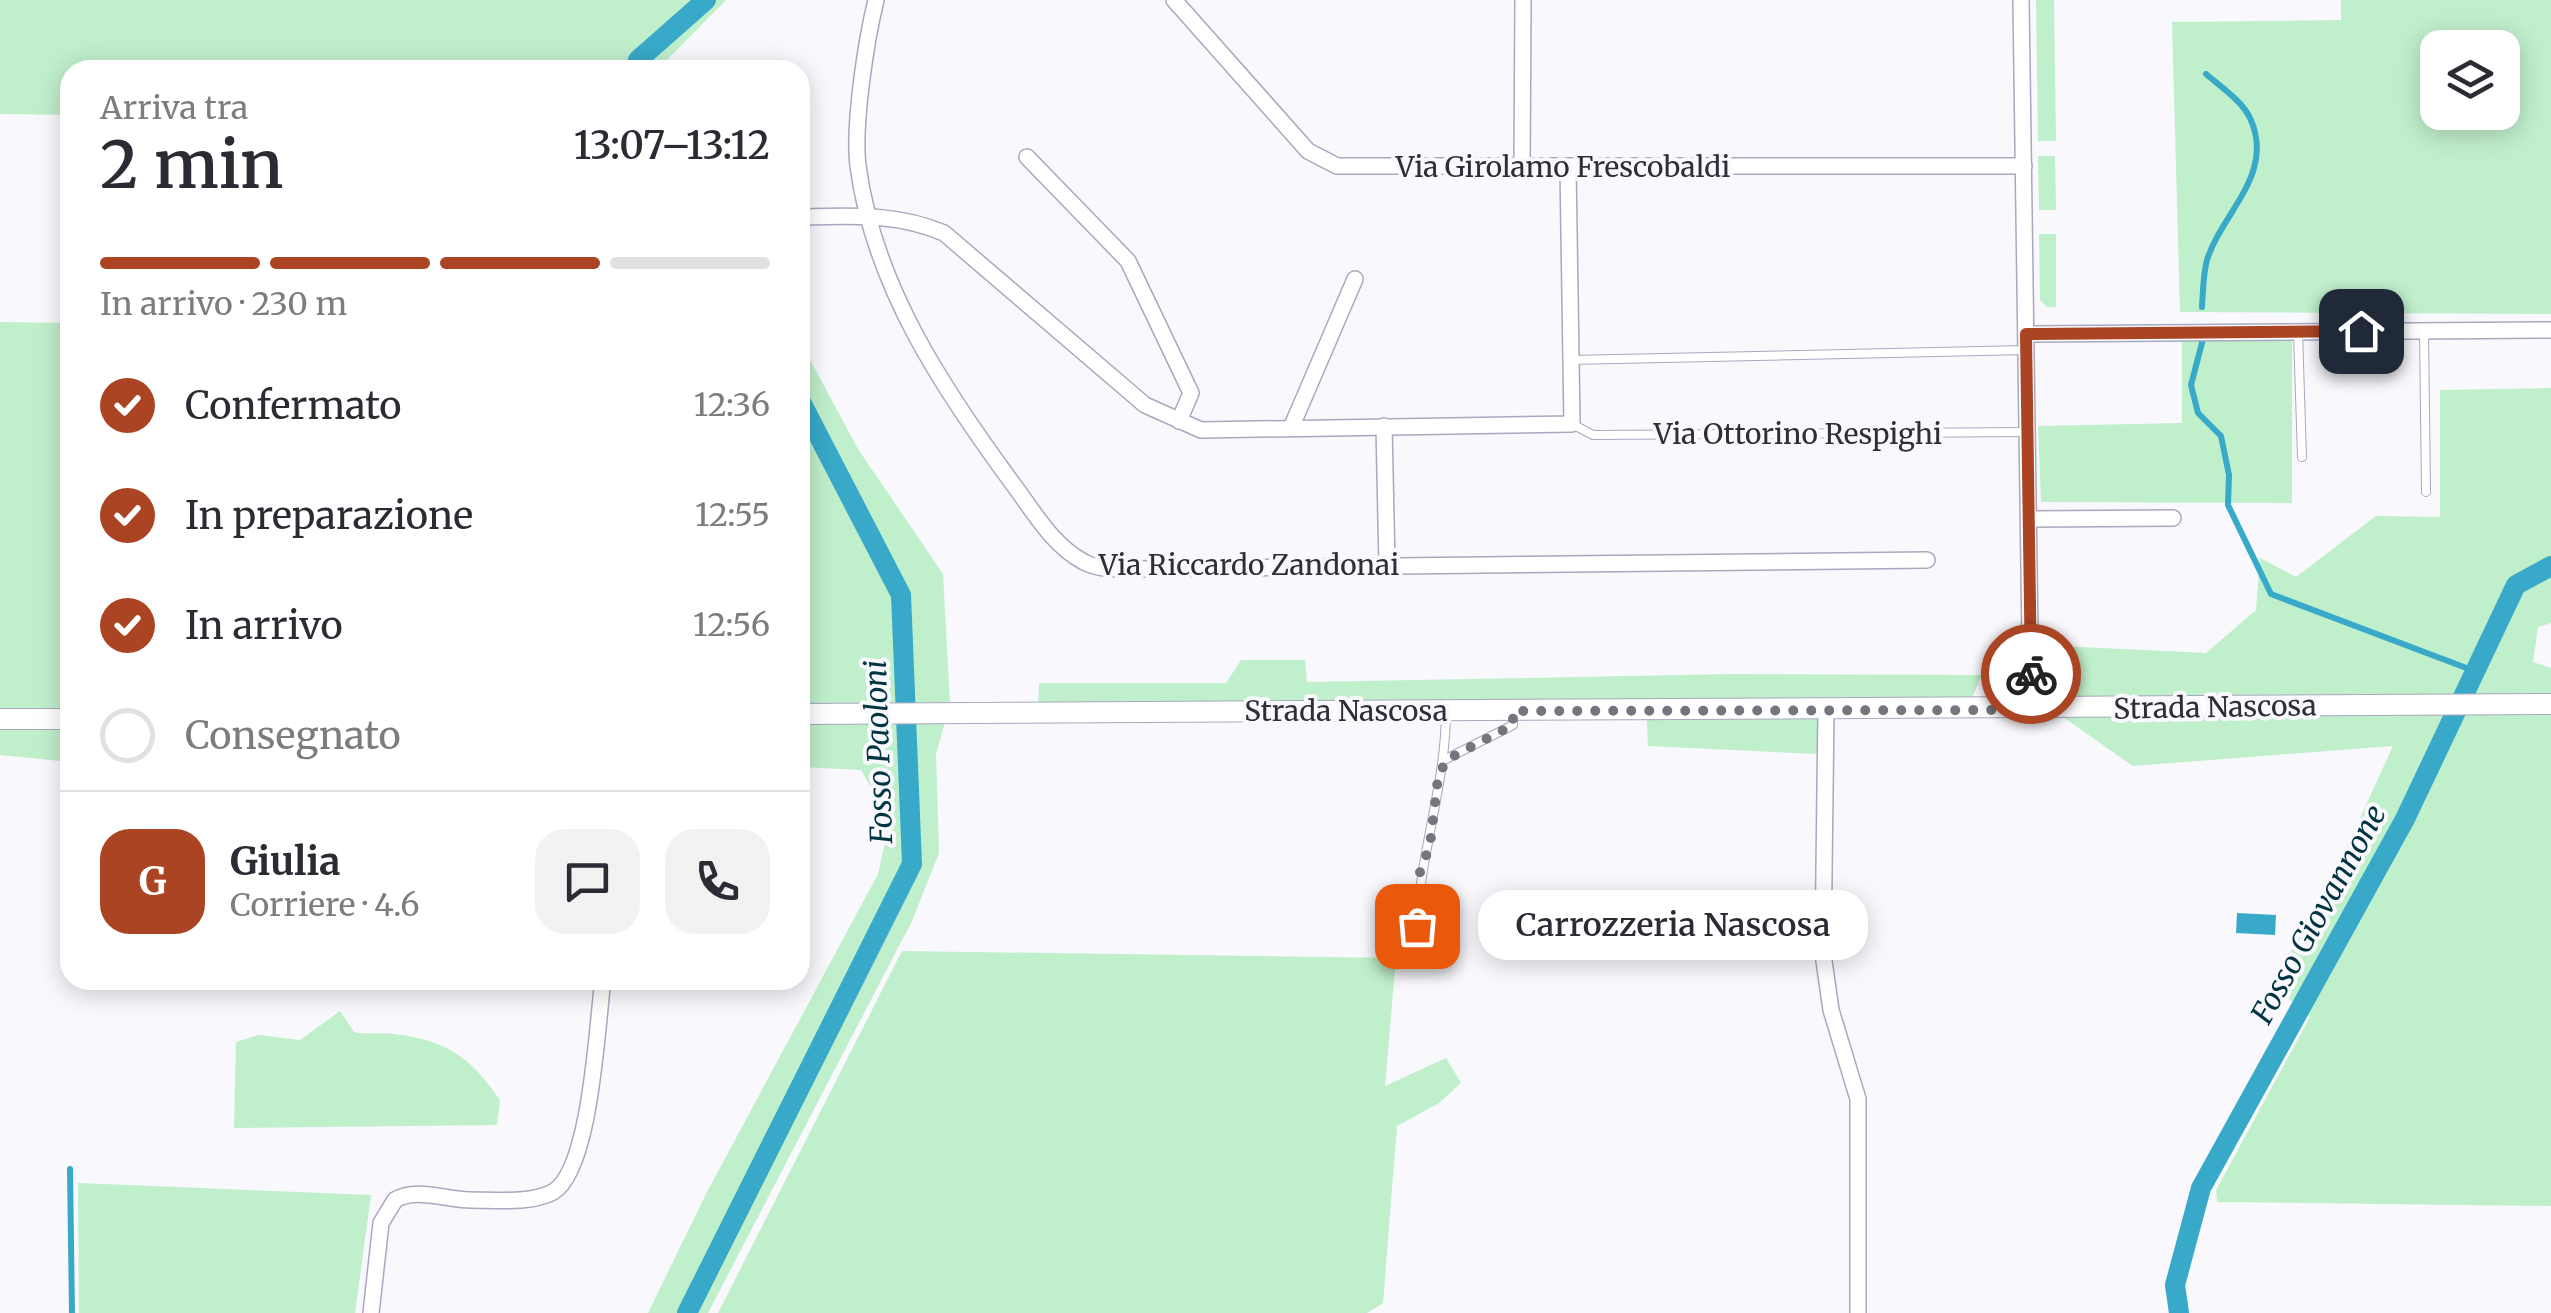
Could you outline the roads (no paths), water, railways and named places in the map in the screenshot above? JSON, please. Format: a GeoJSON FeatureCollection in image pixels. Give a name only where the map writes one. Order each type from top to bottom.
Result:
{"type":"FeatureCollection","features":[{"type":"Feature","properties":{"kind":"street","name":"Via Riccardo Zandonai"},"geometry":{"type":"LineString","coordinates":[[876,0],[868,30],[858,162],[868,215],[890,279],[947,395],[1055,541],[1086,564],[1114,569],[1927,560]]}},
{"type":"Feature","properties":{"kind":"street","name":"Via Girolamo Frescobaldi"},"geometry":{"type":"LineString","coordinates":[[1174,0],[1322,162],[1568,168],[2024,166]]}},
{"type":"Feature","properties":{"kind":"street"},"geometry":{"type":"LineString","coordinates":[[1522,167],[1523,0]]}},
{"type":"Feature","properties":{"kind":"street"},"geometry":{"type":"LineString","coordinates":[[2021,0],[2031,710]]}},
{"type":"Feature","properties":{"kind":"street"},"geometry":{"type":"LineString","coordinates":[[1027,157],[1128,261],[1190,393],[1179,420]]}},
{"type":"Feature","properties":{"kind":"street"},"geometry":{"type":"LineString","coordinates":[[810,218],[868,215],[915,221],[944,234],[1145,405],[1200,430],[1572,424],[1568,168]]}},
{"type":"Feature","properties":{"kind":"street"},"geometry":{"type":"LineString","coordinates":[[1292,428],[1355,279]]}},
{"type":"Feature","properties":{"kind":"street"},"geometry":{"type":"LineString","coordinates":[[2026,342],[2298,332],[2551,330]]}},
{"type":"Feature","properties":{"kind":"street"},"geometry":{"type":"LineString","coordinates":[[1384,426],[1387,566]]}},
{"type":"Feature","properties":{"kind":"street"},"geometry":{"type":"LineString","coordinates":[[2029,519],[2174,518]]}},
{"type":"Feature","properties":{"kind":"street","name":"Strada Nascosa"},"geometry":{"type":"LineString","coordinates":[[810,714],[2031,710],[2551,704]]}},
{"type":"Feature","properties":{"kind":"street"},"geometry":{"type":"LineString","coordinates":[[1826,708],[1824,954],[1828,1001],[1858,1099],[1858,1313]]}},
{"type":"Feature","properties":{"kind":"street"},"geometry":{"type":"LineString","coordinates":[[0,719],[60,719]]}},
{"type":"Feature","properties":{"kind":"street"},"geometry":{"type":"LineString","coordinates":[[371,1313],[382,1222],[395,1200],[412,1194],[462,1200],[532,1198],[554,1191],[566,1180],[579,1150],[602,990]]}},
{"type":"Feature","properties":{"kind":"lane"},"geometry":{"type":"LineString","coordinates":[[2424,330],[2426,492]]}},
{"type":"Feature","properties":{"kind":"lane"},"geometry":{"type":"LineString","coordinates":[[2298,332],[2302,458]]}},
{"type":"Feature","properties":{"kind":"lane"},"geometry":{"type":"LineString","coordinates":[[1570,360],[2026,342]]}},
{"type":"Feature","properties":{"kind":"lane","name":"Via Ottorino Respighi"},"geometry":{"type":"LineString","coordinates":[[1572,424],[1593,435],[2028,432]]}},
{"type":"Feature","properties":{"kind":"lane"},"geometry":{"type":"LineString","coordinates":[[1417,926],[1419,875],[1430,845],[1438,778],[1446,760],[1446,710]]}},
{"type":"Feature","properties":{"kind":"lane"},"geometry":{"type":"LineString","coordinates":[[1446,760],[1513,725],[1513,711]]}},
{"type":"Feature","properties":{"kind":"water"},"geometry":{"type":"Polygon","coordinates":[[[2237,913],[2276,915],[2275,935],[2236,933],[2237,913]]]}},
{"type":"Feature","properties":{"kind":"waterway","name":"Fosso Paoloni"},"geometry":{"type":"LineString","coordinates":[[638,60],[706,0]]}},
{"type":"Feature","properties":{"kind":"waterway"},"geometry":{"type":"LineString","coordinates":[[2202,307],[2207,260],[2244,192],[2256,157],[2250,118],[2206,74]]}},
{"type":"Feature","properties":{"kind":"waterway"},"geometry":{"type":"LineString","coordinates":[[2203,339],[2191,385],[2198,413],[2221,436],[2229,475],[2228,505],[2271,594],[2477,672]]}},
{"type":"Feature","properties":{"kind":"waterway","name":"Fosso Paoloni"},"geometry":{"type":"LineString","coordinates":[[687,1313],[912,864],[901,595],[810,419]]}},
{"type":"Feature","properties":{"kind":"waterway","name":"Fosso Giovannone"},"geometry":{"type":"LineString","coordinates":[[2179,1313],[2175,1285],[2201,1188],[2405,819],[2516,585],[2551,566]]}},
{"type":"Feature","properties":{"kind":"waterway"},"geometry":{"type":"LineString","coordinates":[[70,1169],[72,1313]]}},
{"type":"Feature","properties":{"kind":"place","name":"Carrozzeria Nascosa"},"geometry":{"type":"Point","coordinates":[1417,926]}}]}
